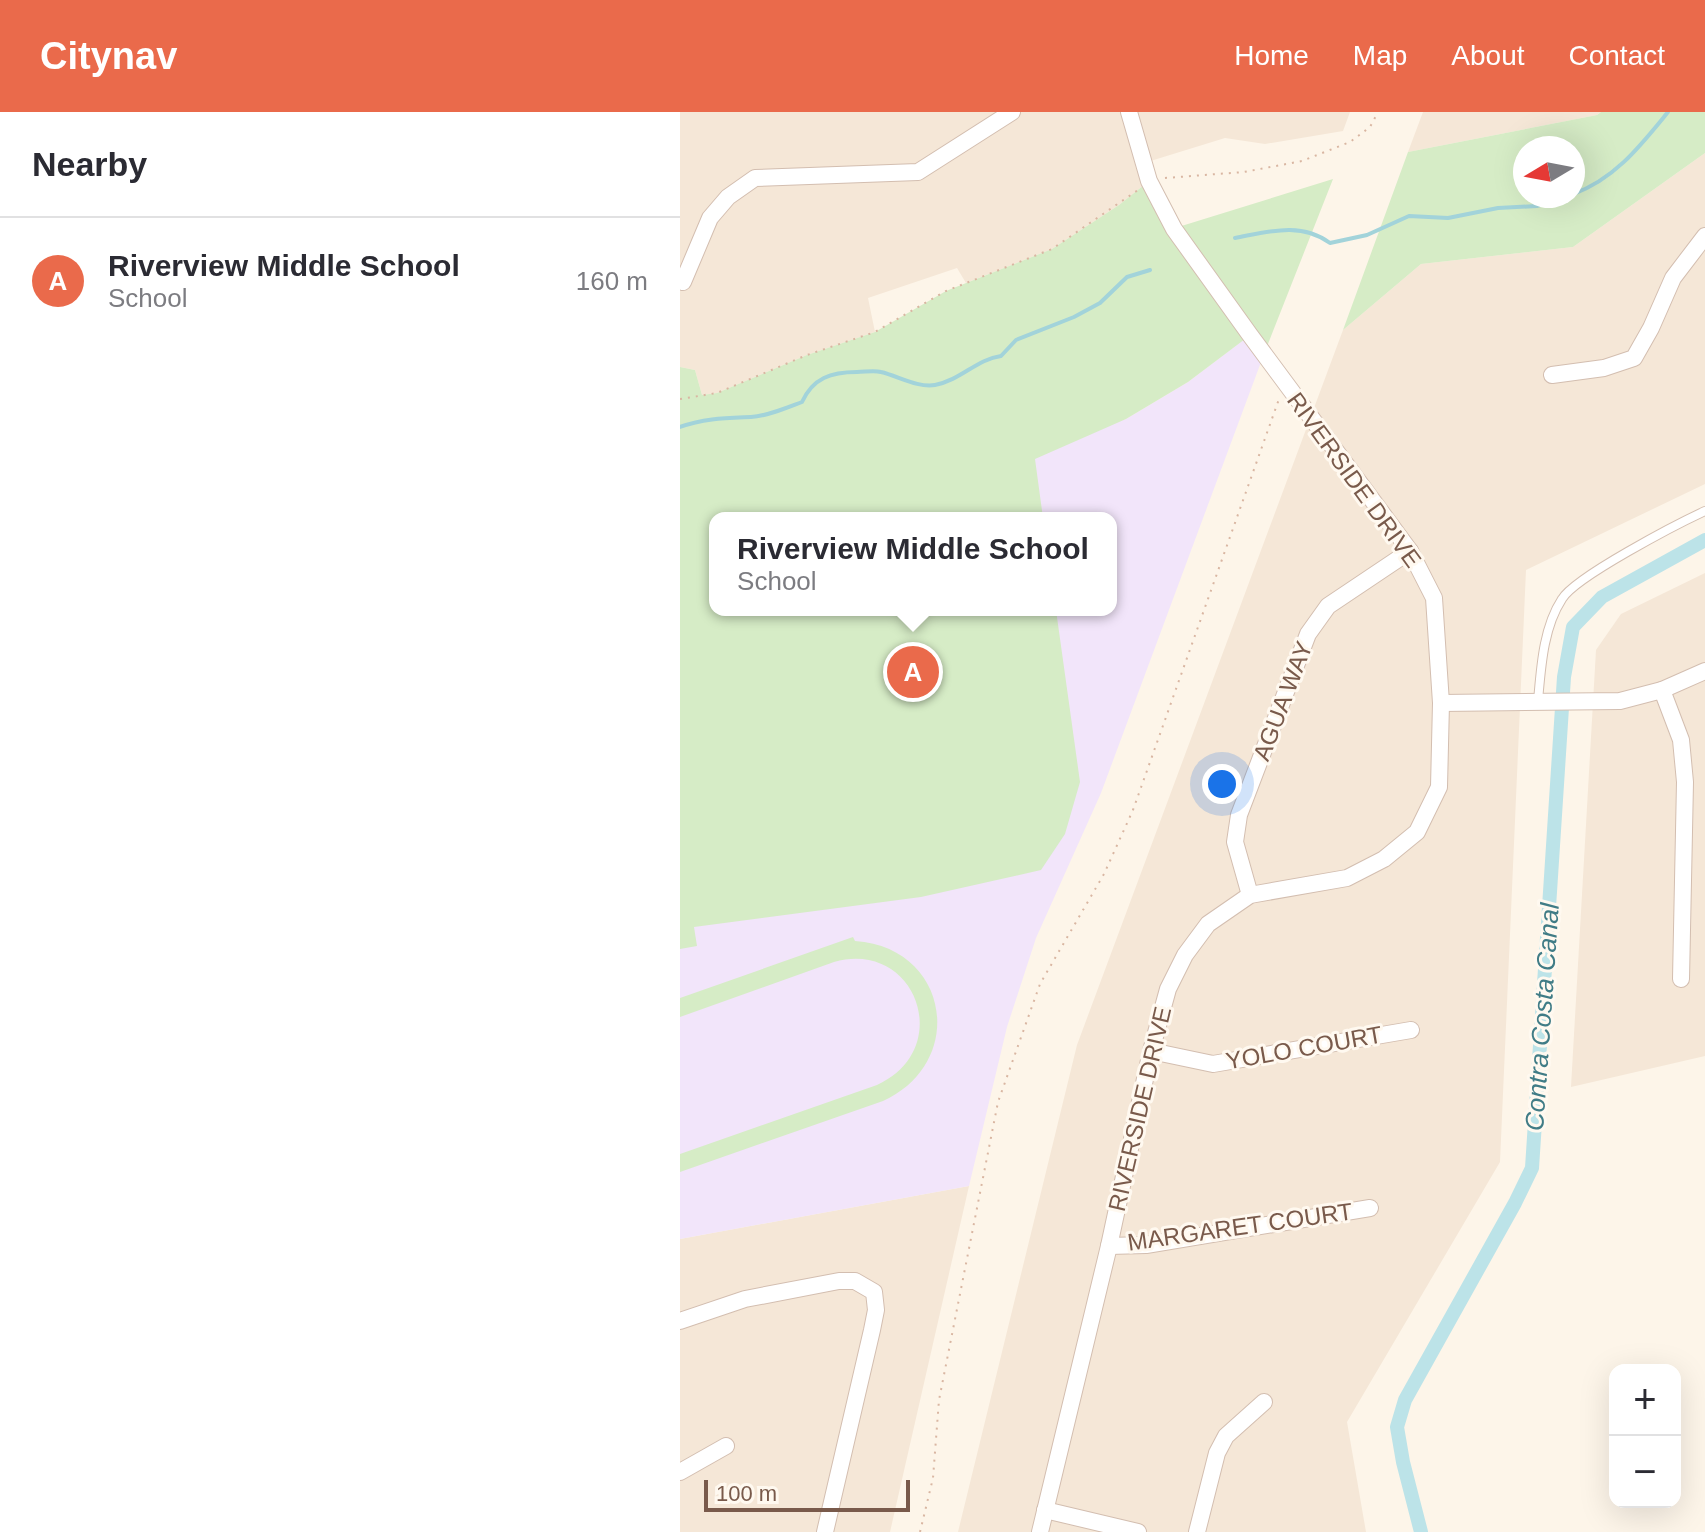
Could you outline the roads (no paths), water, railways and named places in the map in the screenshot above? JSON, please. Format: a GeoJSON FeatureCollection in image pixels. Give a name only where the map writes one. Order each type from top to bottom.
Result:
{"type":"FeatureCollection","features":[{"type":"Feature","properties":{"kind":"street"},"geometry":{"type":"LineString","coordinates":[[683,282],[710,218],[728,197],[755,178],[918,172],[1012,112]]}},
{"type":"Feature","properties":{"kind":"street","name":"RIVERSIDE DRIVE"},"geometry":{"type":"LineString","coordinates":[[1040,1532],[1109,1246],[1151,1051],[1168,989],[1185,955],[1208,924],[1250,895],[1347,878],[1384,859],[1417,832],[1439,787],[1441,703],[1434,598],[1410,551],[1174,229],[1149,181],[1129,112]]}},
{"type":"Feature","properties":{"kind":"street"},"geometry":{"type":"LineString","coordinates":[[1552,375],[1604,368],[1634,358],[1673,278],[1705,236]]}},
{"type":"Feature","properties":{"kind":"street","name":"AGUA WAY"},"geometry":{"type":"LineString","coordinates":[[1250,895],[1235,842],[1239,815],[1308,634],[1328,606],[1410,551]]}},
{"type":"Feature","properties":{"kind":"street"},"geometry":{"type":"LineString","coordinates":[[1441,703],[1620,701],[1662,690],[1705,671]]}},
{"type":"Feature","properties":{"kind":"street"},"geometry":{"type":"LineString","coordinates":[[1662,690],[1681,740],[1685,782],[1681,979]]}},
{"type":"Feature","properties":{"kind":"street","name":"YOLO COURT"},"geometry":{"type":"LineString","coordinates":[[1151,1051],[1213,1064],[1411,1030]]}},
{"type":"Feature","properties":{"kind":"street","name":"MARGARET COURT"},"geometry":{"type":"LineString","coordinates":[[1109,1246],[1146,1245],[1370,1208]]}},
{"type":"Feature","properties":{"kind":"street"},"geometry":{"type":"LineString","coordinates":[[680,1321],[745,1299],[839,1281],[855,1281],[874,1292],[876,1310],[872,1330],[825,1532]]}},
{"type":"Feature","properties":{"kind":"street"},"geometry":{"type":"LineString","coordinates":[[1197,1532],[1221,1444],[1240,1421],[1264,1402]]}},
{"type":"Feature","properties":{"kind":"street"},"geometry":{"type":"LineString","coordinates":[[680,1472],[726,1446]]}},
{"type":"Feature","properties":{"kind":"street"},"geometry":{"type":"LineString","coordinates":[[1045,1510],[1138,1532]]}},
{"type":"Feature","properties":{"kind":"lane"},"geometry":{"type":"LineString","coordinates":[[1530,703],[1553,616],[1563,595],[1612,563],[1705,511]]}},
{"type":"Feature","properties":{"kind":"waterway"},"geometry":{"type":"LineString","coordinates":[[1585,189],[1614,170],[1668,112]]}},
{"type":"Feature","properties":{"kind":"waterway"},"geometry":{"type":"LineString","coordinates":[[1235,238],[1296,230],[1319,236],[1330,243],[1367,235],[1409,216],[1448,218],[1513,207]]}},
{"type":"Feature","properties":{"kind":"waterway"},"geometry":{"type":"LineString","coordinates":[[680,427],[707,420],[757,416],[777,411],[802,402],[817,382],[839,373],[875,371],[922,385],[935,385],[953,379],[984,361],[1001,356],[1016,340],[1100,303],[1127,277],[1150,270]]}},
{"type":"Feature","properties":{"kind":"waterway","name":"Contra Costa Canal"},"geometry":{"type":"LineString","coordinates":[[1421,1532],[1397,1427],[1405,1400],[1532,1168],[1564,677],[1573,627],[1602,597],[1705,540]]}},
{"type":"Feature","properties":{"kind":"place","name":"Riverview Middle School"},"geometry":{"type":"Point","coordinates":[913,672]}}]}
